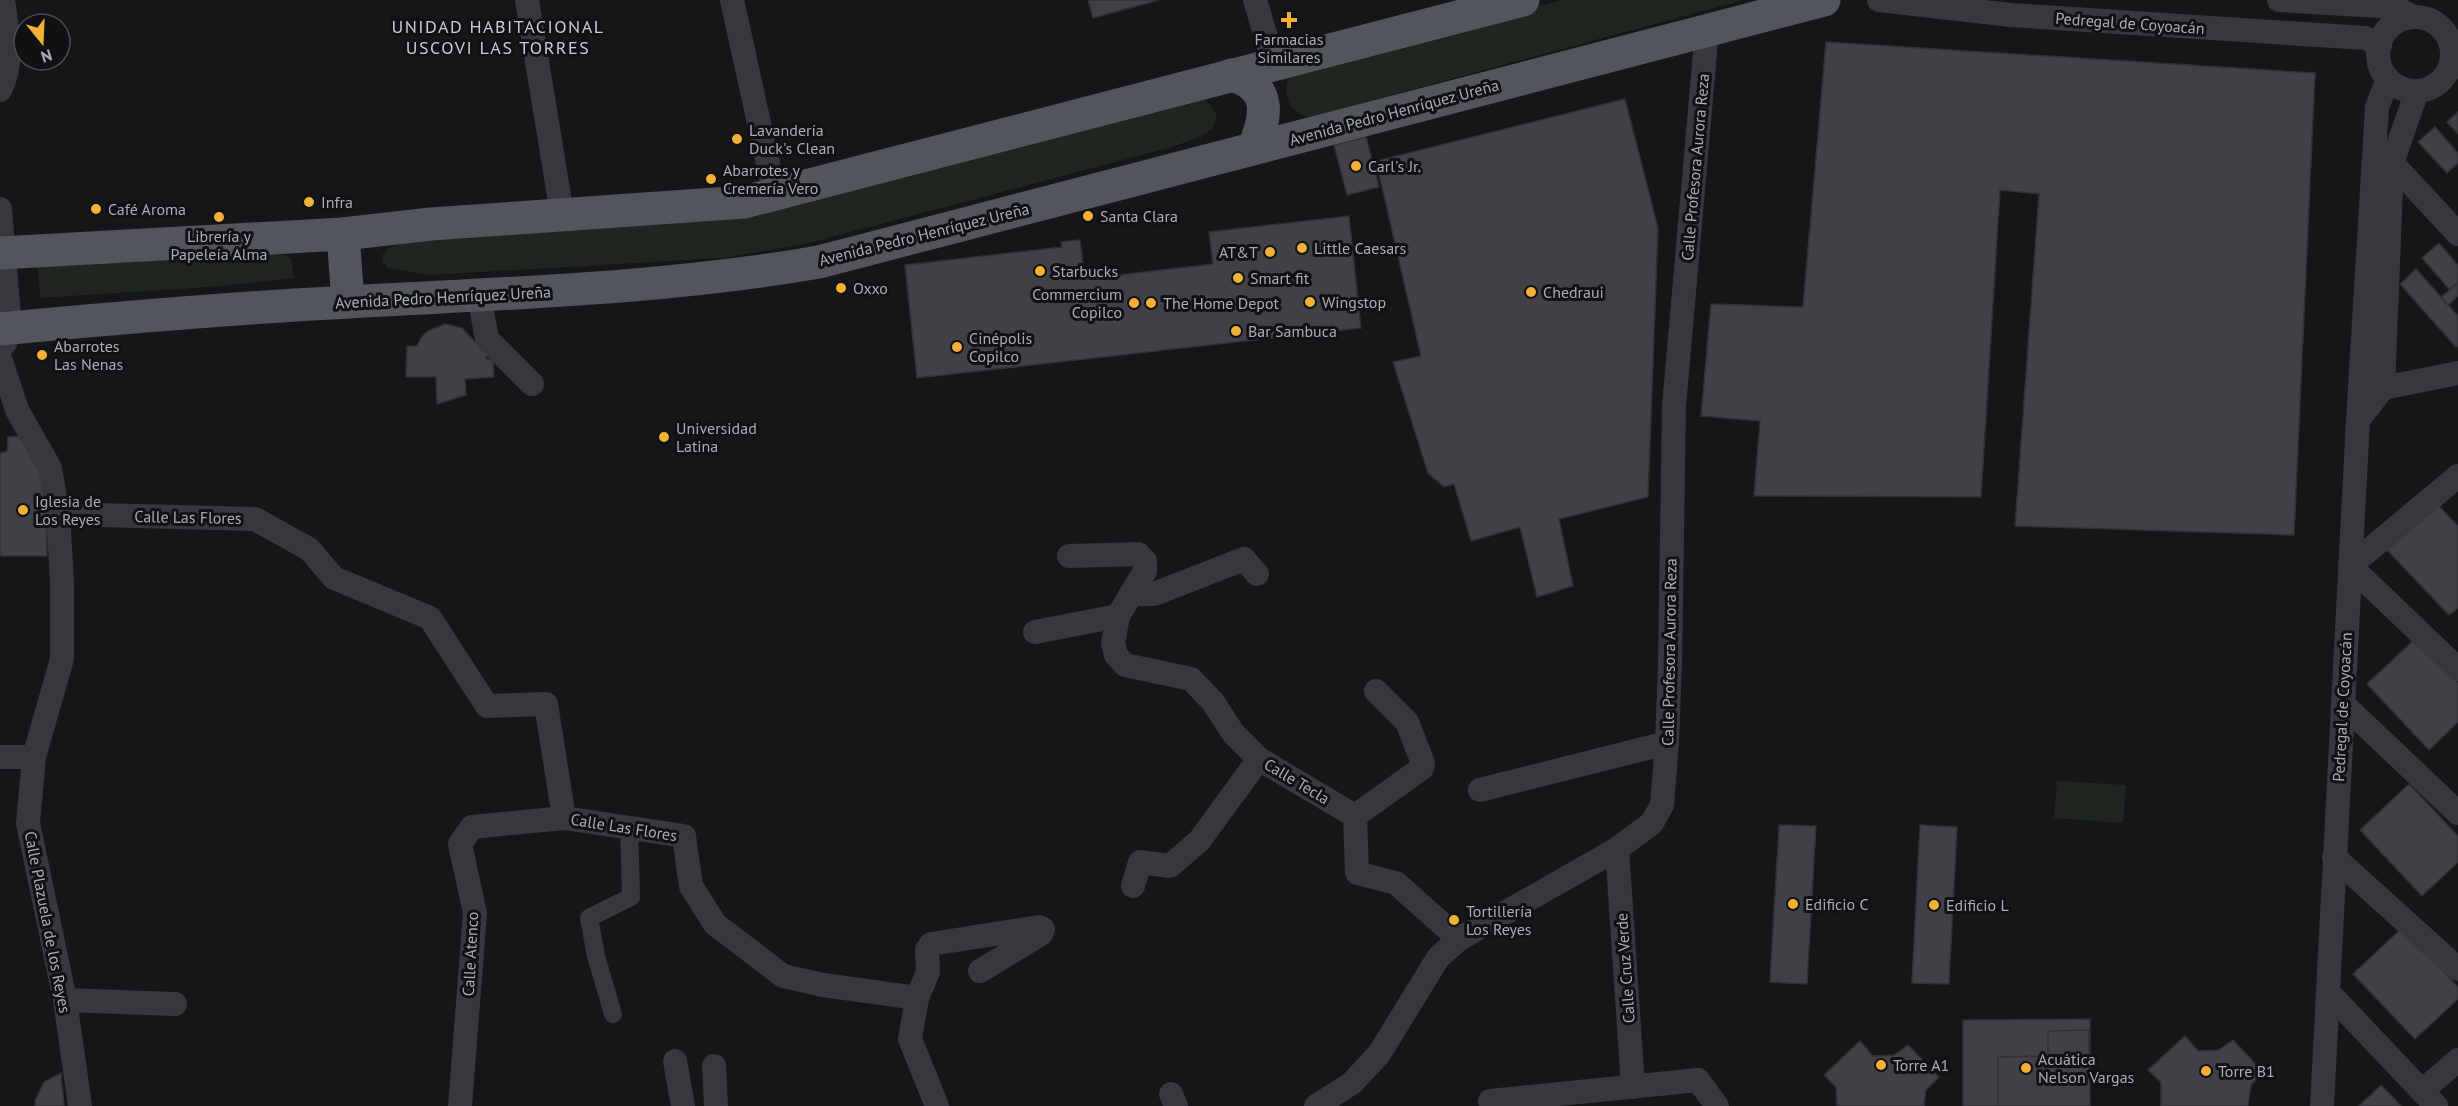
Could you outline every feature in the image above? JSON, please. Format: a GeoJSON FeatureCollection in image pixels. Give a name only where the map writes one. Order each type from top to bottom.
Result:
{"type":"FeatureCollection","features":[{"type":"Feature","properties":{"kind":"main road"},"geometry":{"type":"LineString","coordinates":[[2,253],[343,234],[431,224],[744,202],[776,196],[1230,75],[1523,0]]}},
{"type":"Feature","properties":{"kind":"main road","name":"Avenida Pedro Henríquez Ureña"},"geometry":{"type":"LineString","coordinates":[[2,343],[348,302],[672,283],[753,274],[819,262],[1824,0]]}},
{"type":"Feature","properties":{"kind":"main road"},"geometry":{"type":"LineString","coordinates":[[1274,64],[1277,72],[1277,98],[1281,107],[1294,121],[1314,133]]}},
{"type":"Feature","properties":{"kind":"main road"},"geometry":{"type":"LineString","coordinates":[[1230,75],[1247,81],[1254,87],[1263,102],[1264,119],[1253,149]]}},
{"type":"Feature","properties":{"kind":"main road"},"geometry":{"type":"LineString","coordinates":[[343,234],[348,302]]}},
{"type":"Feature","properties":{"kind":"street"},"geometry":{"type":"LineString","coordinates":[[0,90],[5,80],[10,50],[3,0]]}},
{"type":"Feature","properties":{"kind":"street"},"geometry":{"type":"LineString","coordinates":[[527,0],[562,214]]}},
{"type":"Feature","properties":{"kind":"street"},"geometry":{"type":"LineString","coordinates":[[732,0],[776,196]]}},
{"type":"Feature","properties":{"kind":"street"},"geometry":{"type":"LineString","coordinates":[[1255,0],[1274,64]]}},
{"type":"Feature","properties":{"kind":"street","name":"Pedregal de Coyoacán"},"geometry":{"type":"LineString","coordinates":[[1879,0],[2011,15],[2365,38],[2380,45]]}},
{"type":"Feature","properties":{"kind":"street"},"geometry":{"type":"LineString","coordinates":[[2279,0],[2395,7],[2413,17],[2430,20],[2444,31],[2455,46],[2452,62],[2445,77],[2432,87],[2417,91],[2401,88],[2388,79],[2379,57],[2380,45],[2385,33],[2397,22],[2413,17]]}},
{"type":"Feature","properties":{"kind":"street","name":"Calle Profesora Aurora Reza"},"geometry":{"type":"LineString","coordinates":[[1316,1106],[1352,1083],[1379,1054],[1437,958],[1459,939],[1617,849],[1652,824],[1660,812],[1667,743],[1674,406],[1707,30]]}},
{"type":"Feature","properties":{"kind":"street","name":"Pedregal de Coyoacán"},"geometry":{"type":"LineString","coordinates":[[2322,1106],[2359,392],[2377,107],[2388,79]]}},
{"type":"Feature","properties":{"kind":"street"},"geometry":{"type":"LineString","coordinates":[[2358,420],[2383,388],[2392,163],[2417,91]]}},
{"type":"Feature","properties":{"kind":"street"},"geometry":{"type":"LineString","coordinates":[[2392,163],[2458,234]]}},
{"type":"Feature","properties":{"kind":"street","name":"Calle Plazuela de los Reyes"},"geometry":{"type":"LineString","coordinates":[[0,208],[2,343],[16,410],[50,468],[58,514],[62,659],[34,757],[28,823],[65,1000],[80,1106]]}},
{"type":"Feature","properties":{"kind":"street"},"geometry":{"type":"LineString","coordinates":[[478,296],[488,339],[532,384]]}},
{"type":"Feature","properties":{"kind":"street"},"geometry":{"type":"LineString","coordinates":[[2359,392],[2458,373]]}},
{"type":"Feature","properties":{"kind":"street"},"geometry":{"type":"LineString","coordinates":[[2456,480],[2350,566],[2458,669]]}},
{"type":"Feature","properties":{"kind":"street","name":"Calle Las Flores"},"geometry":{"type":"LineString","coordinates":[[58,514],[255,519],[309,549],[334,578],[430,618],[487,706],[546,704],[564,818],[684,836],[691,886],[715,924],[783,976],[823,985],[917,998]]}},
{"type":"Feature","properties":{"kind":"street","name":"Calle Tecla"},"geometry":{"type":"LineString","coordinates":[[1070,556],[1138,554],[1145,561],[1145,571],[1118,616],[1113,643],[1116,655],[1125,665],[1191,679],[1213,702],[1233,733],[1259,759],[1355,816]]}},
{"type":"Feature","properties":{"kind":"street"},"geometry":{"type":"LineString","coordinates":[[1131,594],[1154,594],[1244,559],[1257,574]]}},
{"type":"Feature","properties":{"kind":"street"},"geometry":{"type":"LineString","coordinates":[[1035,632],[1118,616]]}},
{"type":"Feature","properties":{"kind":"street"},"geometry":{"type":"LineString","coordinates":[[1376,691],[1407,722],[1423,763],[1422,768],[1355,816],[1357,873],[1396,883],[1459,939]]}},
{"type":"Feature","properties":{"kind":"street"},"geometry":{"type":"LineString","coordinates":[[2343,704],[2458,813]]}},
{"type":"Feature","properties":{"kind":"street"},"geometry":{"type":"LineString","coordinates":[[1480,790],[1667,743]]}},
{"type":"Feature","properties":{"kind":"street"},"geometry":{"type":"LineString","coordinates":[[0,757],[34,757]]}},
{"type":"Feature","properties":{"kind":"street"},"geometry":{"type":"LineString","coordinates":[[1132,886],[1140,862],[1170,866],[1199,841],[1259,759]]}},
{"type":"Feature","properties":{"kind":"street","name":"Calle Atenco"},"geometry":{"type":"LineString","coordinates":[[460,1106],[474,913],[460,844],[472,827],[564,818]]}},
{"type":"Feature","properties":{"kind":"street"},"geometry":{"type":"LineString","coordinates":[[613,1014],[596,956],[589,918],[631,897],[629,827]]}},
{"type":"Feature","properties":{"kind":"street","name":"Calle Cruz Verde"},"geometry":{"type":"LineString","coordinates":[[1617,849],[1633,1087]]}},
{"type":"Feature","properties":{"kind":"street"},"geometry":{"type":"LineString","coordinates":[[2334,857],[2458,969]]}},
{"type":"Feature","properties":{"kind":"street"},"geometry":{"type":"LineString","coordinates":[[937,1106],[910,1039],[917,998],[928,972],[927,950],[930,944],[1039,927],[1043,929],[1041,934],[981,972]]}},
{"type":"Feature","properties":{"kind":"street"},"geometry":{"type":"LineString","coordinates":[[2329,993],[2429,1098],[2458,1060]]}},
{"type":"Feature","properties":{"kind":"street"},"geometry":{"type":"LineString","coordinates":[[65,1000],[175,1004]]}},
{"type":"Feature","properties":{"kind":"street"},"geometry":{"type":"LineString","coordinates":[[675,1061],[683,1106]]}},
{"type":"Feature","properties":{"kind":"street"},"geometry":{"type":"LineString","coordinates":[[714,1066],[716,1106]]}},
{"type":"Feature","properties":{"kind":"street"},"geometry":{"type":"LineString","coordinates":[[1490,1101],[1698,1080],[1717,1106]]}},
{"type":"Feature","properties":{"kind":"shaded area"},"geometry":{"type":"Polygon","coordinates":[[[1563,0],[1744,0],[1310,117],[1296,111],[1288,100],[1287,86],[1292,71],[1563,0]]]}},
{"type":"Feature","properties":{"kind":"shaded area"},"geometry":{"type":"Polygon","coordinates":[[[1202,97],[1217,115],[1213,128],[1202,136],[1172,147],[805,244],[723,258],[430,275],[388,268],[382,261],[383,254],[389,248],[406,242],[744,215],[1202,97]]]}},
{"type":"Feature","properties":{"kind":"shaded area"},"geometry":{"type":"Polygon","coordinates":[[[261,246],[291,258],[294,278],[222,286],[40,298],[38,266],[261,246]]]}},
{"type":"Feature","properties":{"kind":"shaded area"},"geometry":{"type":"Polygon","coordinates":[[[2057,781],[2126,785],[2123,823],[2054,818],[2057,781]]]}},
{"type":"Feature","properties":{"kind":"building"},"geometry":{"type":"Polygon","coordinates":[[[1088,0],[1159,0],[1093,18],[1088,0]]]}},
{"type":"Feature","properties":{"kind":"building"},"geometry":{"type":"Polygon","coordinates":[[[1826,42],[2315,73],[2294,535],[2015,526],[2039,194],[2000,190],[1981,497],[1754,496],[1760,421],[1701,416],[1711,304],[1803,307],[1826,42]]]}},
{"type":"Feature","properties":{"kind":"building","name":"Chedraui"},"geometry":{"type":"Polygon","coordinates":[[[1625,99],[1658,228],[1648,497],[1559,519],[1573,586],[1537,597],[1520,527],[1471,541],[1454,484],[1444,487],[1428,473],[1393,362],[1421,356],[1376,161],[1625,99]]]}},
{"type":"Feature","properties":{"kind":"building"},"geometry":{"type":"Polygon","coordinates":[[[2458,112],[2458,134],[2447,122],[2458,112]]]}},
{"type":"Feature","properties":{"kind":"building"},"geometry":{"type":"Polygon","coordinates":[[[2435,127],[2458,153],[2458,163],[2447,173],[2418,142],[2435,127]]]}},
{"type":"Feature","properties":{"kind":"building","name":"Carl's Jr."},"geometry":{"type":"Polygon","coordinates":[[[1366,137],[1379,187],[1347,195],[1334,145],[1366,137]]]}},
{"type":"Feature","properties":{"kind":"building","name":"Commercium Copilco"},"geometry":{"type":"Polygon","coordinates":[[[1349,216],[1361,328],[917,378],[905,265],[1062,247],[1061,242],[1080,240],[1085,279],[1213,264],[1209,232],[1349,216]]]}},
{"type":"Feature","properties":{"kind":"building"},"geometry":{"type":"Polygon","coordinates":[[[2439,243],[2458,265],[2458,283],[2450,290],[2422,258],[2439,243]]]}},
{"type":"Feature","properties":{"kind":"building"},"geometry":{"type":"Polygon","coordinates":[[[2416,269],[2458,316],[2458,346],[2456,347],[2400,284],[2416,269]]]}},
{"type":"Feature","properties":{"kind":"building"},"geometry":{"type":"Polygon","coordinates":[[[2458,283],[2458,296],[2448,305],[2441,297],[2458,283]]]}},
{"type":"Feature","properties":{"kind":"building"},"geometry":{"type":"Polygon","coordinates":[[[445,324],[462,328],[475,342],[480,341],[488,351],[486,359],[493,359],[494,377],[465,379],[466,395],[437,404],[436,377],[406,377],[407,346],[417,346],[428,331],[445,324]]]}},
{"type":"Feature","properties":{"kind":"building","name":"Iglesia de Los Reyes"},"geometry":{"type":"Polygon","coordinates":[[[27,436],[46,478],[47,556],[0,556],[0,453],[7,451],[8,437],[27,436]]]}},
{"type":"Feature","properties":{"kind":"building"},"geometry":{"type":"Polygon","coordinates":[[[2437,504],[2458,526],[2458,608],[2449,615],[2387,550],[2437,504]]]}},
{"type":"Feature","properties":{"kind":"building"},"geometry":{"type":"Polygon","coordinates":[[[2416,638],[2458,683],[2458,722],[2429,750],[2367,684],[2416,638]]]}},
{"type":"Feature","properties":{"kind":"building"},"geometry":{"type":"Polygon","coordinates":[[[2409,784],[2458,836],[2458,862],[2422,896],[2360,830],[2409,784]]]}},
{"type":"Feature","properties":{"kind":"building","name":"Edificio C"},"geometry":{"type":"Polygon","coordinates":[[[1779,825],[1816,826],[1807,984],[1770,982],[1779,825]]]}},
{"type":"Feature","properties":{"kind":"building","name":"Edificio L"},"geometry":{"type":"Polygon","coordinates":[[[1920,825],[1957,827],[1949,984],[1912,983],[1920,825]]]}},
{"type":"Feature","properties":{"kind":"building"},"geometry":{"type":"Polygon","coordinates":[[[2402,928],[2458,987],[2458,999],[2415,1039],[2353,974],[2402,928]]]}},
{"type":"Feature","properties":{"kind":"building","name":"Acuática Nelson Vargas"},"geometry":{"type":"Polygon","coordinates":[[[2090,1019],[2090,1106],[1963,1106],[1963,1020],[2090,1019]]]}},
{"type":"Feature","properties":{"kind":"building"},"geometry":{"type":"Polygon","coordinates":[[[2089,1030],[2090,1106],[1998,1106],[1998,1057],[2048,1056],[2048,1031],[2089,1030]]]}},
{"type":"Feature","properties":{"kind":"building","name":"Torre B1"},"geometry":{"type":"Polygon","coordinates":[[[2185,1036],[2198,1051],[2219,1050],[2233,1040],[2263,1072],[2251,1085],[2248,1106],[2161,1106],[2161,1082],[2148,1070],[2185,1036]]]}},
{"type":"Feature","properties":{"kind":"building","name":"Torre A1"},"geometry":{"type":"Polygon","coordinates":[[[1860,1041],[1873,1056],[1894,1055],[1908,1045],[1939,1077],[1926,1090],[1924,1106],[1837,1106],[1836,1087],[1824,1075],[1860,1041]]]}},
{"type":"Feature","properties":{"kind":"building"},"geometry":{"type":"Polygon","coordinates":[[[61,1073],[64,1106],[35,1106],[44,1082],[61,1073]]]}},
{"type":"Feature","properties":{"kind":"building"},"geometry":{"type":"Polygon","coordinates":[[[2381,1085],[2401,1106],[2359,1106],[2381,1085]]]}},
{"type":"Feature","properties":{"kind":"place","name":"Farmacias Similares"},"geometry":{"type":"Point","coordinates":[1289,20]}},
{"type":"Feature","properties":{"kind":"place","name":"Lavandería Duck's Clean"},"geometry":{"type":"Point","coordinates":[737,139]}},
{"type":"Feature","properties":{"kind":"place","name":"Carl's Jr."},"geometry":{"type":"Point","coordinates":[1356,166]}},
{"type":"Feature","properties":{"kind":"place","name":"Abarrotes y Cremería Vero"},"geometry":{"type":"Point","coordinates":[711,179]}},
{"type":"Feature","properties":{"kind":"place","name":"Infra"},"geometry":{"type":"Point","coordinates":[309,202]}},
{"type":"Feature","properties":{"kind":"place","name":"Café Aroma"},"geometry":{"type":"Point","coordinates":[96,209]}},
{"type":"Feature","properties":{"kind":"place","name":"Santa Clara"},"geometry":{"type":"Point","coordinates":[1088,216]}},
{"type":"Feature","properties":{"kind":"place","name":"Librería y Papeleía Alma"},"geometry":{"type":"Point","coordinates":[219,217]}},
{"type":"Feature","properties":{"kind":"place","name":"Little Caesars"},"geometry":{"type":"Point","coordinates":[1302,248]}},
{"type":"Feature","properties":{"kind":"place","name":"AT&T"},"geometry":{"type":"Point","coordinates":[1270,252]}},
{"type":"Feature","properties":{"kind":"place","name":"Starbucks"},"geometry":{"type":"Point","coordinates":[1040,271]}},
{"type":"Feature","properties":{"kind":"place","name":"Smart fit"},"geometry":{"type":"Point","coordinates":[1238,278]}},
{"type":"Feature","properties":{"kind":"place","name":"Oxxo"},"geometry":{"type":"Point","coordinates":[841,288]}},
{"type":"Feature","properties":{"kind":"place","name":"Chedraui"},"geometry":{"type":"Point","coordinates":[1531,292]}},
{"type":"Feature","properties":{"kind":"place","name":"Wingstop"},"geometry":{"type":"Point","coordinates":[1310,302]}},
{"type":"Feature","properties":{"kind":"place","name":"Commercium Copilco"},"geometry":{"type":"Point","coordinates":[1134,303]}},
{"type":"Feature","properties":{"kind":"place","name":"The Home Depot"},"geometry":{"type":"Point","coordinates":[1151,303]}},
{"type":"Feature","properties":{"kind":"place","name":"Bar Sambuca"},"geometry":{"type":"Point","coordinates":[1236,331]}},
{"type":"Feature","properties":{"kind":"place","name":"Cinépolis Copilco"},"geometry":{"type":"Point","coordinates":[957,347]}},
{"type":"Feature","properties":{"kind":"place","name":"Abarrotes Las Nenas"},"geometry":{"type":"Point","coordinates":[42,355]}},
{"type":"Feature","properties":{"kind":"place","name":"Universidad Latina"},"geometry":{"type":"Point","coordinates":[664,437]}},
{"type":"Feature","properties":{"kind":"place","name":"Iglesia de Los Reyes"},"geometry":{"type":"Point","coordinates":[23,510]}},
{"type":"Feature","properties":{"kind":"place","name":"Edificio C"},"geometry":{"type":"Point","coordinates":[1793,904]}},
{"type":"Feature","properties":{"kind":"place","name":"Edificio L"},"geometry":{"type":"Point","coordinates":[1934,905]}},
{"type":"Feature","properties":{"kind":"place","name":"Tortillería Los Reyes"},"geometry":{"type":"Point","coordinates":[1454,920]}},
{"type":"Feature","properties":{"kind":"place","name":"Torre A1"},"geometry":{"type":"Point","coordinates":[1881,1065]}},
{"type":"Feature","properties":{"kind":"place","name":"Acuática Nelson Vargas"},"geometry":{"type":"Point","coordinates":[2026,1068]}},
{"type":"Feature","properties":{"kind":"place","name":"Torre B1"},"geometry":{"type":"Point","coordinates":[2206,1071]}},
{"type":"Feature","properties":{"kind":"district","name":"UNIDAD HABITACIONAL USCOVI LAS TORRES"},"geometry":{"type":"Point","coordinates":[498,36]}}]}
